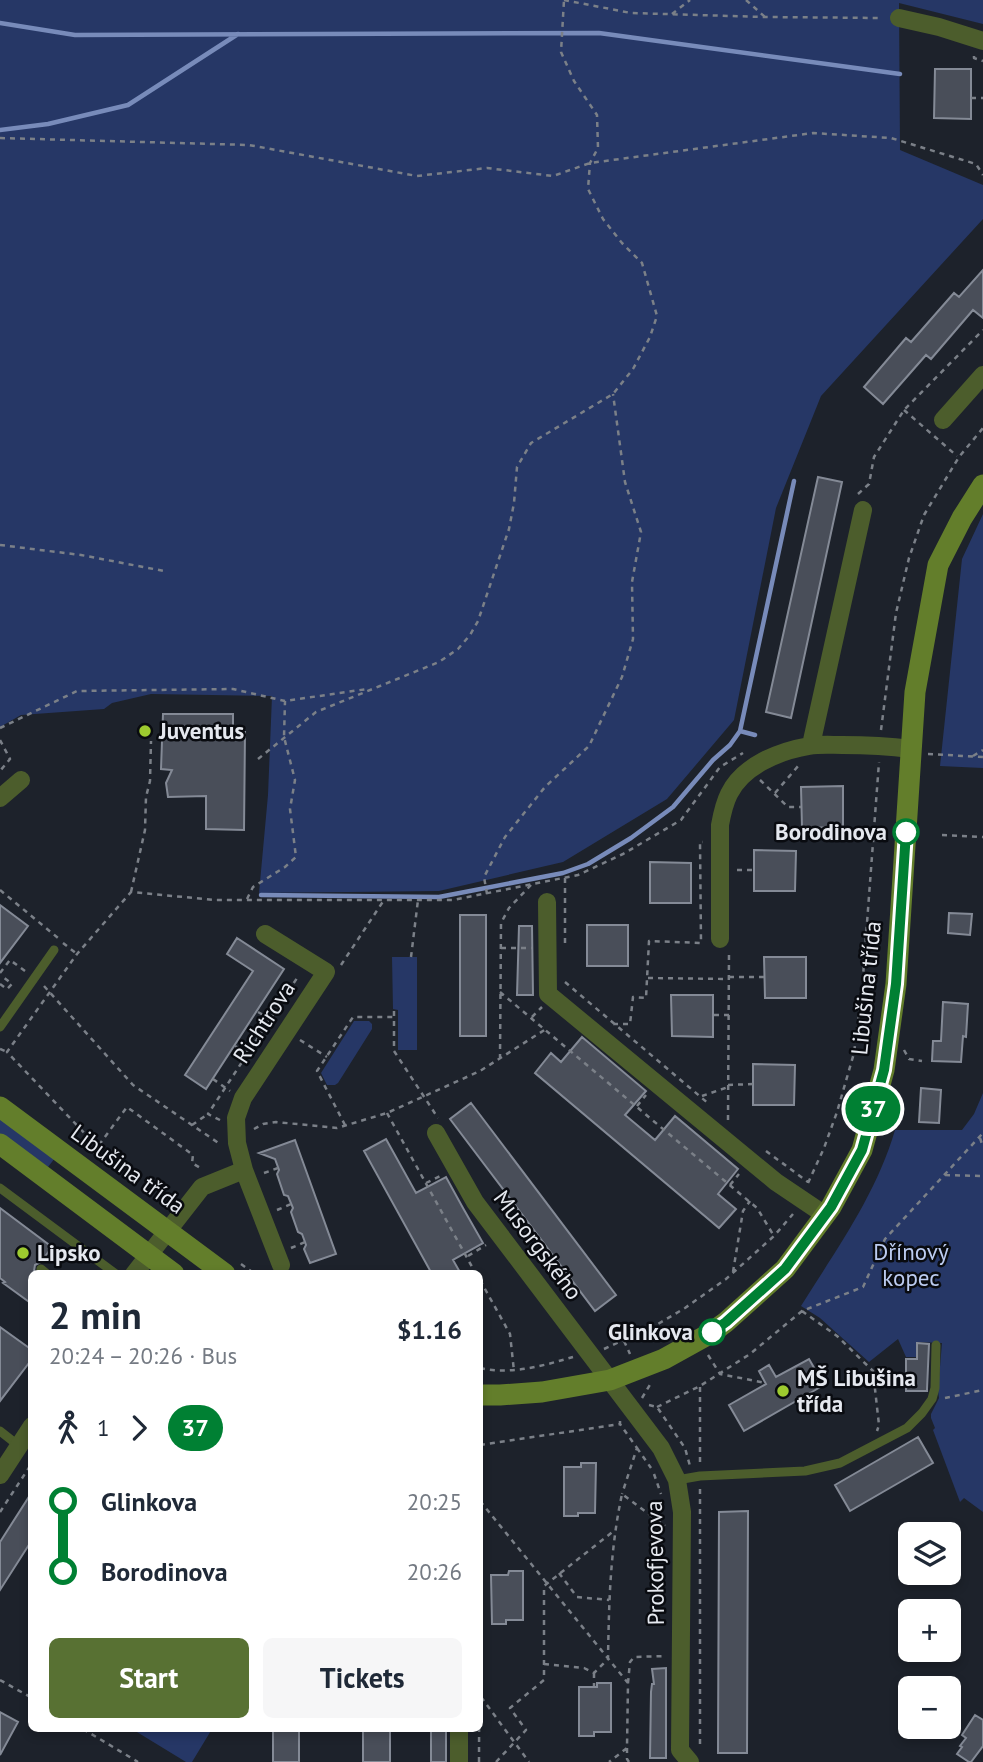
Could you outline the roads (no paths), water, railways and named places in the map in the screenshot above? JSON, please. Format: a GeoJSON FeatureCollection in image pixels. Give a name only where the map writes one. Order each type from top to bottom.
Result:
{"type":"FeatureCollection","features":[{"type":"Feature","properties":{"kind":"street"},"geometry":{"type":"LineString","coordinates":[[899,18],[983,41]]}},
{"type":"Feature","properties":{"kind":"street"},"geometry":{"type":"LineString","coordinates":[[943,420],[983,375]]}},
{"type":"Feature","properties":{"kind":"street","name":"Libušina třída"},"geometry":{"type":"LineString","coordinates":[[483,1395],[542,1392],[610,1380],[664,1359],[721,1326],[785,1269],[831,1207],[862,1150],[884,1070],[896,984],[916,681],[938,565],[962,518],[983,485]]}},
{"type":"Feature","properties":{"kind":"street"},"geometry":{"type":"LineString","coordinates":[[808,751],[859,503]]}},
{"type":"Feature","properties":{"kind":"street"},"geometry":{"type":"LineString","coordinates":[[724,945],[720,825],[723,807],[730,791],[744,773],[786,751],[880,746],[911,749]]}},
{"type":"Feature","properties":{"kind":"street"},"geometry":{"type":"LineString","coordinates":[[0,798],[21,780]]}},
{"type":"Feature","properties":{"kind":"street"},"geometry":{"type":"LineString","coordinates":[[547,902],[548,994],[776,1182],[825,1215]]}},
{"type":"Feature","properties":{"kind":"street","name":"Richtrova"},"geometry":{"type":"LineString","coordinates":[[265,934],[326,972],[243,1098],[236,1118],[237,1143],[283,1258]]}},
{"type":"Feature","properties":{"kind":"street","name":"Libušina třída"},"geometry":{"type":"LineString","coordinates":[[0,1107],[145,1216],[233,1269]]}},
{"type":"Feature","properties":{"kind":"street","name":"Musorgského"},"geometry":{"type":"LineString","coordinates":[[437,1125],[475,1202],[596,1349],[610,1380]]}},
{"type":"Feature","properties":{"kind":"street"},"geometry":{"type":"LineString","coordinates":[[0,1144],[169,1270]]}},
{"type":"Feature","properties":{"kind":"street"},"geometry":{"type":"LineString","coordinates":[[137,1270],[202,1187],[251,1173]]}},
{"type":"Feature","properties":{"kind":"street","name":"Prokofjevova"},"geometry":{"type":"LineString","coordinates":[[610,1380],[661,1448],[690,1477],[682,1512],[680,1750],[695,1755]]}},
{"type":"Feature","properties":{"kind":"street"},"geometry":{"type":"LineString","coordinates":[[0,1475],[28,1432]]}},
{"type":"Feature","properties":{"kind":"street"},"geometry":{"type":"LineString","coordinates":[[459,1732],[459,1762]]}},
{"type":"Feature","properties":{"kind":"lane"},"geometry":{"type":"LineString","coordinates":[[0,1027],[54,950]]}},
{"type":"Feature","properties":{"kind":"lane"},"geometry":{"type":"LineString","coordinates":[[0,1188],[111,1270]]}},
{"type":"Feature","properties":{"kind":"lane"},"geometry":{"type":"LineString","coordinates":[[690,1477],[805,1471],[841,1462],[872,1446],[907,1427],[932,1399],[935,1388],[936,1345]]}},
{"type":"Feature","properties":{"kind":"lane"},"geometry":{"type":"LineString","coordinates":[[0,1430],[19,1446]]}},
{"type":"Feature","properties":{"kind":"waterway"},"geometry":{"type":"LineString","coordinates":[[0,23],[75,35],[599,33],[900,74]]}},
{"type":"Feature","properties":{"kind":"waterway"},"geometry":{"type":"LineString","coordinates":[[0,130],[48,124],[128,105],[238,34]]}},
{"type":"Feature","properties":{"kind":"waterway"},"geometry":{"type":"LineString","coordinates":[[740,731],[794,481]]}},
{"type":"Feature","properties":{"kind":"waterway"},"geometry":{"type":"LineString","coordinates":[[261,895],[439,897],[563,873],[588,864],[631,838],[673,807],[740,731],[755,735]]}},
{"type":"Feature","properties":{"kind":"place","name":"Juventus"},"geometry":{"type":"Point","coordinates":[145,731]}},
{"type":"Feature","properties":{"kind":"place","name":"Borodinova"},"geometry":{"type":"Point","coordinates":[906,832]}},
{"type":"Feature","properties":{"kind":"place","name":"Lipsko"},"geometry":{"type":"Point","coordinates":[23,1253]}},
{"type":"Feature","properties":{"kind":"place","name":"Glinkova"},"geometry":{"type":"Point","coordinates":[712,1332]}},
{"type":"Feature","properties":{"kind":"place","name":"MŠ Libušina třída"},"geometry":{"type":"Point","coordinates":[783,1391]}},
{"type":"Feature","properties":{"kind":"park label","name":"Dřínový kopec"},"geometry":{"type":"Point","coordinates":[911,1265]}}]}
